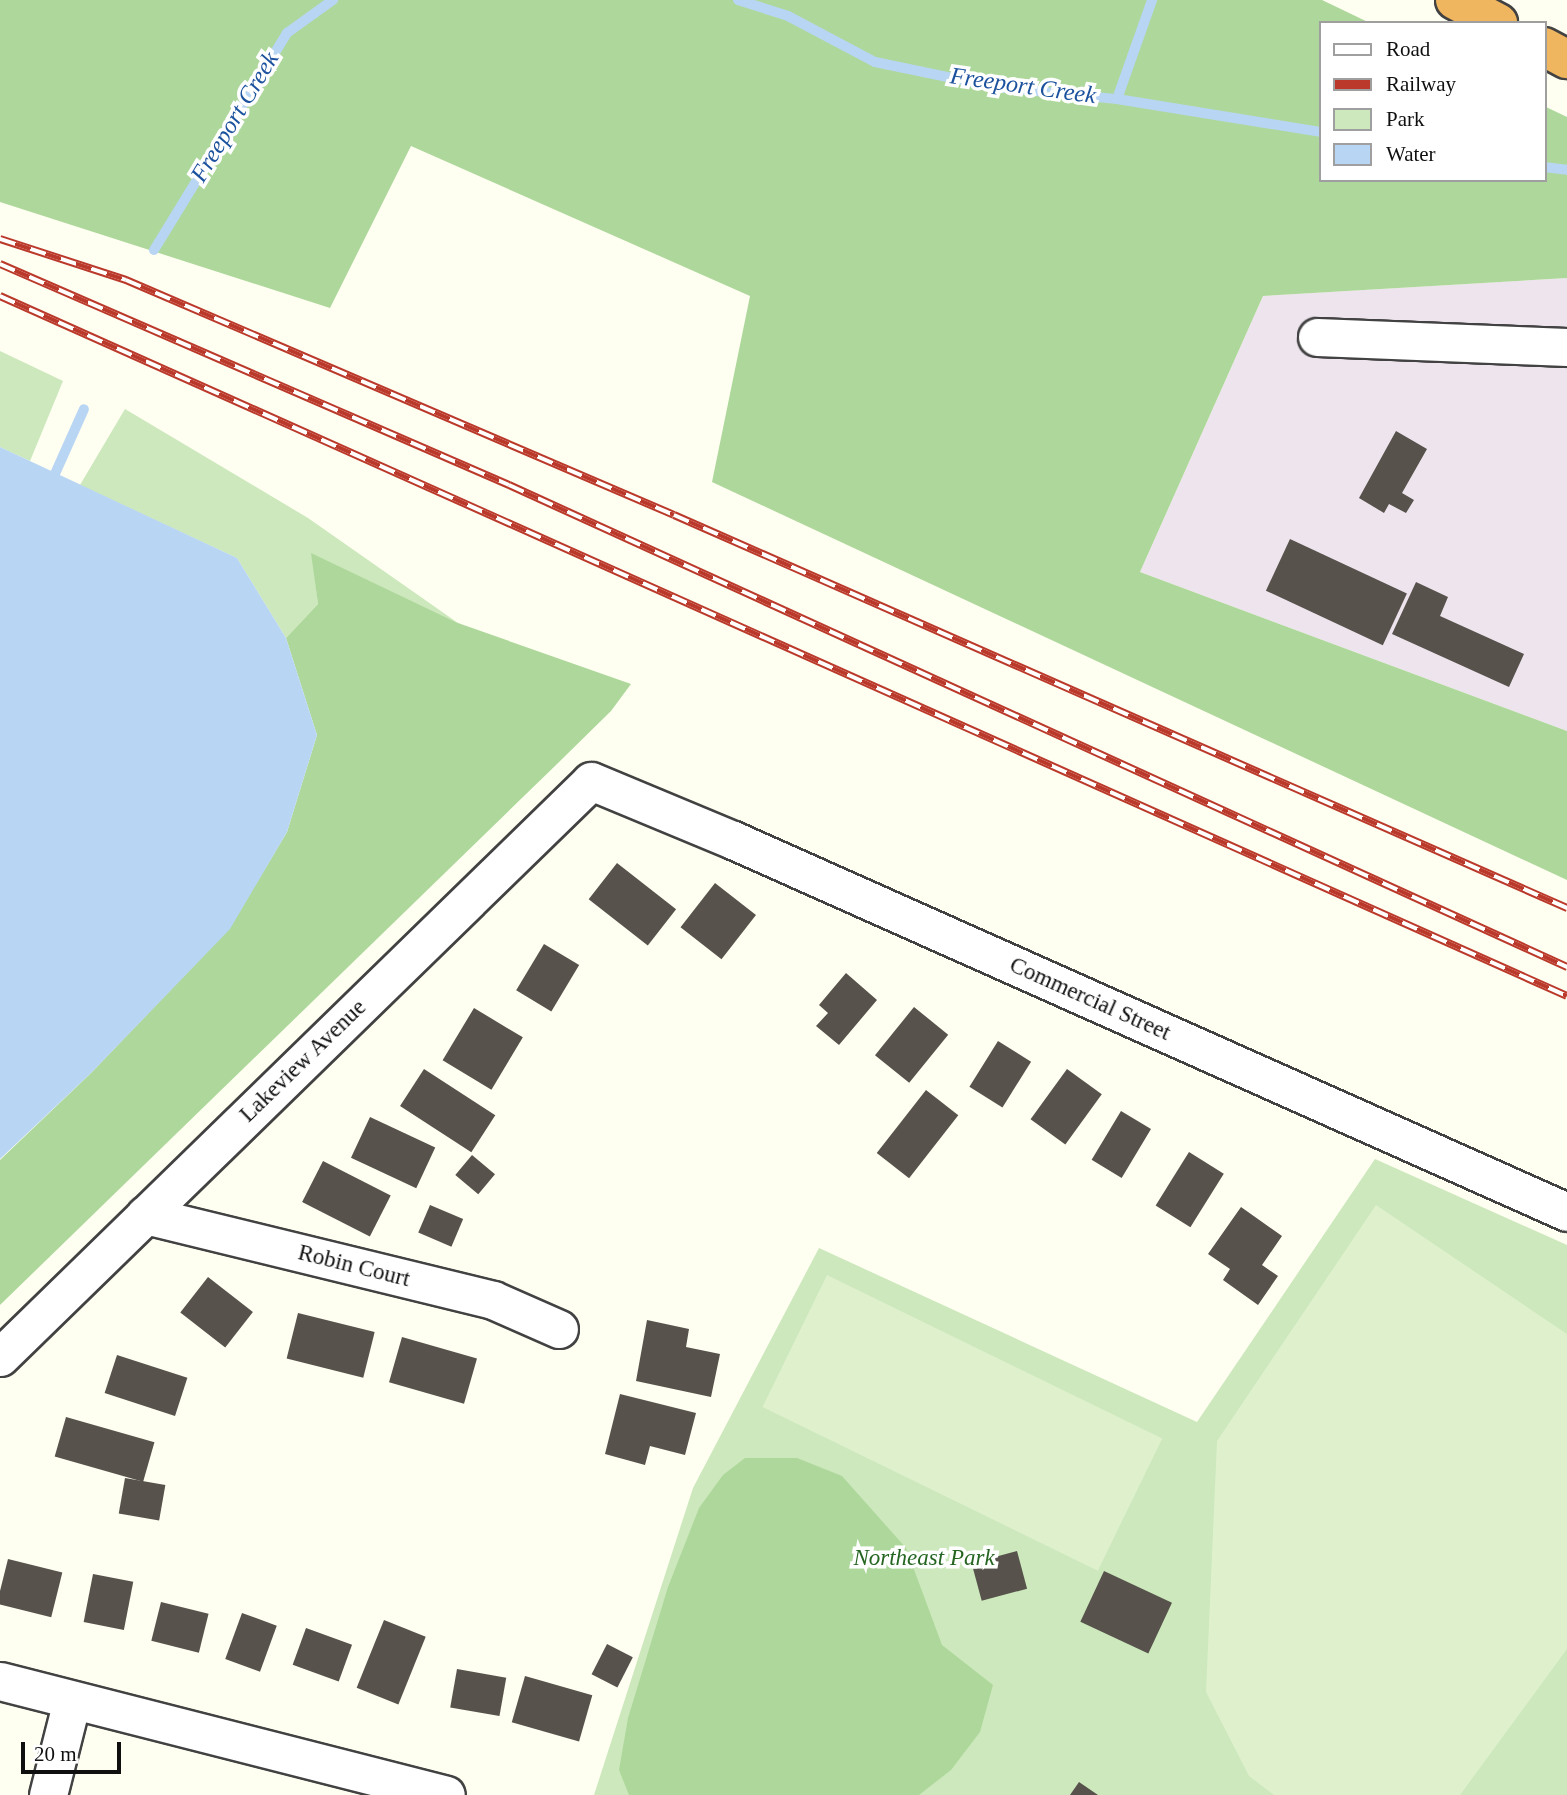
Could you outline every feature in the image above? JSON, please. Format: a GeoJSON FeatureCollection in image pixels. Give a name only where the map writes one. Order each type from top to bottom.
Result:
{"type":"FeatureCollection","features":[{"type":"Feature","properties":{"kind":"highway"},"geometry":{"type":"LineString","coordinates":[[1455,0],[1494,21]]}},
{"type":"Feature","properties":{"kind":"highway"},"geometry":{"type":"LineString","coordinates":[[1546,48],[1567,59]]}},
{"type":"Feature","properties":{"kind":"street"},"geometry":{"type":"LineString","coordinates":[[1317,337],[1567,347]]}},
{"type":"Feature","properties":{"kind":"street","name":"Lakeview Avenue"},"geometry":{"type":"LineString","coordinates":[[0,1357],[591,781],[611,790]]}},
{"type":"Feature","properties":{"kind":"street","name":"Commercial Street"},"geometry":{"type":"LineString","coordinates":[[611,790],[746,845],[1567,1212]]}},
{"type":"Feature","properties":{"kind":"street","name":"Robin Court"},"geometry":{"type":"LineString","coordinates":[[145,1215],[494,1300],[559,1329]]}},
{"type":"Feature","properties":{"kind":"street"},"geometry":{"type":"LineString","coordinates":[[0,1681],[446,1795]]}},
{"type":"Feature","properties":{"kind":"street"},"geometry":{"type":"LineString","coordinates":[[48,1795],[72,1700]]}},
{"type":"Feature","properties":{"kind":"shaded area"},"geometry":{"type":"Polygon","coordinates":[[[1567,278],[1567,731],[1140,572],[1263,296],[1567,278]]]}},
{"type":"Feature","properties":{"kind":"green space"},"geometry":{"type":"Polygon","coordinates":[[[0,0],[1322,0],[1366,21],[1318,21],[1318,182],[1546,182],[1546,107],[1567,117],[1567,278],[1263,296],[1140,572],[1567,731],[1567,880],[712,482],[750,296],[411,146],[330,308],[0,202],[0,0]]]}},
{"type":"Feature","properties":{"kind":"green space"},"geometry":{"type":"Polygon","coordinates":[[[0,351],[63,381],[30,461],[0,447],[0,351]]]}},
{"type":"Feature","properties":{"kind":"green space"},"geometry":{"type":"Polygon","coordinates":[[[125,409],[308,518],[458,623],[312,554],[318,604],[286,638],[237,558],[80,485],[125,409]]]}},
{"type":"Feature","properties":{"kind":"green space"},"geometry":{"type":"Polygon","coordinates":[[[311,553],[458,623],[631,684],[611,711],[0,1305],[0,1160],[92,1072],[229,929],[287,832],[317,735],[286,638],[318,604],[311,553]]]}},
{"type":"Feature","properties":{"kind":"green space","name":"Northeast Park"},"geometry":{"type":"Polygon","coordinates":[[[1375,1159],[1567,1245],[1567,1795],[594,1795],[693,1488],[819,1248],[1197,1422],[1375,1159]]]}},
{"type":"Feature","properties":{"kind":"green space"},"geometry":{"type":"Polygon","coordinates":[[[1376,1205],[1567,1334],[1567,1649],[1460,1795],[1274,1795],[1249,1776],[1206,1692],[1217,1441],[1376,1205]]]}},
{"type":"Feature","properties":{"kind":"green space"},"geometry":{"type":"Polygon","coordinates":[[[827,1275],[1162,1439],[1098,1571],[763,1407],[827,1275]]]}},
{"type":"Feature","properties":{"kind":"green space"},"geometry":{"type":"Polygon","coordinates":[[[745,1458],[797,1458],[842,1476],[906,1548],[942,1645],[993,1685],[980,1732],[951,1770],[919,1795],[629,1795],[619,1770],[628,1718],[668,1587],[699,1508],[723,1475],[745,1458]]]}},
{"type":"Feature","properties":{"kind":"water"},"geometry":{"type":"Polygon","coordinates":[[[0,447],[237,558],[286,638],[317,735],[287,832],[230,929],[92,1072],[0,1159],[0,447]]]}},
{"type":"Feature","properties":{"kind":"building"},"geometry":{"type":"Polygon","coordinates":[[[1396,431],[1427,449],[1402,493],[1414,500],[1406,513],[1389,504],[1384,513],[1359,498],[1396,431]]]}},
{"type":"Feature","properties":{"kind":"building"},"geometry":{"type":"Polygon","coordinates":[[[1290,539],[1407,594],[1383,645],[1266,591],[1290,539]]]}},
{"type":"Feature","properties":{"kind":"building"},"geometry":{"type":"Polygon","coordinates":[[[1416,582],[1448,597],[1440,616],[1524,654],[1509,687],[1392,634],[1416,582]]]}},
{"type":"Feature","properties":{"kind":"building"},"geometry":{"type":"Polygon","coordinates":[[[617,863],[676,909],[648,945],[589,899],[617,863]]]}},
{"type":"Feature","properties":{"kind":"building"},"geometry":{"type":"Polygon","coordinates":[[[715,883],[756,915],[721,959],[681,927],[715,883]]]}},
{"type":"Feature","properties":{"kind":"building"},"geometry":{"type":"Polygon","coordinates":[[[544,944],[579,965],[551,1011],[516,990],[544,944]]]}},
{"type":"Feature","properties":{"kind":"building"},"geometry":{"type":"Polygon","coordinates":[[[846,973],[877,1000],[839,1045],[816,1026],[828,1013],[819,1005],[846,973]]]}},
{"type":"Feature","properties":{"kind":"building"},"geometry":{"type":"Polygon","coordinates":[[[914,1007],[948,1035],[909,1083],[875,1055],[914,1007]]]}},
{"type":"Feature","properties":{"kind":"building"},"geometry":{"type":"Polygon","coordinates":[[[474,1008],[523,1037],[491,1090],[443,1060],[474,1008]]]}},
{"type":"Feature","properties":{"kind":"building"},"geometry":{"type":"Polygon","coordinates":[[[998,1041],[1031,1062],[1002,1107],[969,1087],[998,1041]]]}},
{"type":"Feature","properties":{"kind":"building"},"geometry":{"type":"Polygon","coordinates":[[[424,1069],[495,1115],[471,1152],[400,1106],[424,1069]]]}},
{"type":"Feature","properties":{"kind":"building"},"geometry":{"type":"Polygon","coordinates":[[[1067,1069],[1102,1094],[1065,1144],[1031,1119],[1067,1069]]]}},
{"type":"Feature","properties":{"kind":"building"},"geometry":{"type":"Polygon","coordinates":[[[926,1090],[958,1115],[909,1178],[877,1153],[926,1090]]]}},
{"type":"Feature","properties":{"kind":"building"},"geometry":{"type":"Polygon","coordinates":[[[1121,1111],[1151,1129],[1122,1178],[1092,1160],[1121,1111]]]}},
{"type":"Feature","properties":{"kind":"building"},"geometry":{"type":"Polygon","coordinates":[[[370,1117],[435,1147],[416,1188],[351,1158],[370,1117]]]}},
{"type":"Feature","properties":{"kind":"building"},"geometry":{"type":"Polygon","coordinates":[[[1189,1152],[1224,1174],[1190,1227],[1156,1205],[1189,1152]]]}},
{"type":"Feature","properties":{"kind":"building"},"geometry":{"type":"Polygon","coordinates":[[[472,1155],[495,1174],[478,1194],[455,1175],[472,1155]]]}},
{"type":"Feature","properties":{"kind":"building"},"geometry":{"type":"Polygon","coordinates":[[[323,1161],[391,1196],[370,1236],[302,1202],[323,1161]]]}},
{"type":"Feature","properties":{"kind":"building"},"geometry":{"type":"Polygon","coordinates":[[[430,1205],[463,1219],[451,1247],[418,1233],[430,1205]]]}},
{"type":"Feature","properties":{"kind":"building"},"geometry":{"type":"Polygon","coordinates":[[[1241,1207],[1282,1236],[1262,1265],[1278,1276],[1258,1305],[1223,1280],[1230,1269],[1208,1254],[1241,1207]]]}},
{"type":"Feature","properties":{"kind":"building"},"geometry":{"type":"Polygon","coordinates":[[[208,1277],[253,1312],[225,1348],[180,1312],[208,1277]]]}},
{"type":"Feature","properties":{"kind":"building"},"geometry":{"type":"Polygon","coordinates":[[[298,1313],[375,1332],[363,1378],[287,1359],[298,1313]]]}},
{"type":"Feature","properties":{"kind":"building"},"geometry":{"type":"Polygon","coordinates":[[[647,1320],[689,1329],[686,1347],[720,1354],[711,1397],[636,1381],[647,1320]]]}},
{"type":"Feature","properties":{"kind":"building"},"geometry":{"type":"Polygon","coordinates":[[[402,1337],[477,1358],[464,1404],[389,1382],[402,1337]]]}},
{"type":"Feature","properties":{"kind":"building"},"geometry":{"type":"Polygon","coordinates":[[[117,1355],[187,1378],[175,1416],[105,1393],[117,1355]]]}},
{"type":"Feature","properties":{"kind":"building"},"geometry":{"type":"Polygon","coordinates":[[[620,1394],[696,1413],[685,1455],[650,1446],[645,1465],[605,1454],[620,1394]]]}},
{"type":"Feature","properties":{"kind":"building"},"geometry":{"type":"Polygon","coordinates":[[[66,1417],[154,1442],[143,1482],[55,1456],[66,1417]]]}},
{"type":"Feature","properties":{"kind":"building"},"geometry":{"type":"Polygon","coordinates":[[[125,1478],[165,1485],[159,1521],[119,1513],[125,1478]]]}},
{"type":"Feature","properties":{"kind":"building"},"geometry":{"type":"Polygon","coordinates":[[[1017,1551],[1027,1589],[982,1601],[972,1563],[1017,1551]]]}},
{"type":"Feature","properties":{"kind":"building"},"geometry":{"type":"Polygon","coordinates":[[[8,1559],[62,1573],[51,1617],[0,1604],[0,1591],[8,1559]]]}},
{"type":"Feature","properties":{"kind":"building"},"geometry":{"type":"Polygon","coordinates":[[[1104,1571],[1172,1603],[1148,1653],[1080,1622],[1104,1571]]]}},
{"type":"Feature","properties":{"kind":"building"},"geometry":{"type":"Polygon","coordinates":[[[93,1574],[133,1582],[124,1630],[84,1622],[93,1574]]]}},
{"type":"Feature","properties":{"kind":"building"},"geometry":{"type":"Polygon","coordinates":[[[161,1602],[209,1614],[199,1653],[151,1641],[161,1602]]]}},
{"type":"Feature","properties":{"kind":"building"},"geometry":{"type":"Polygon","coordinates":[[[242,1613],[277,1626],[260,1672],[225,1659],[242,1613]]]}},
{"type":"Feature","properties":{"kind":"building"},"geometry":{"type":"Polygon","coordinates":[[[384,1620],[426,1637],[398,1705],[357,1688],[384,1620]]]}},
{"type":"Feature","properties":{"kind":"building"},"geometry":{"type":"Polygon","coordinates":[[[306,1628],[352,1645],[339,1681],[293,1665],[306,1628]]]}},
{"type":"Feature","properties":{"kind":"building"},"geometry":{"type":"Polygon","coordinates":[[[607,1644],[633,1657],[617,1687],[592,1674],[607,1644]]]}},
{"type":"Feature","properties":{"kind":"building"},"geometry":{"type":"Polygon","coordinates":[[[457,1669],[506,1678],[499,1716],[450,1707],[457,1669]]]}},
{"type":"Feature","properties":{"kind":"building"},"geometry":{"type":"Polygon","coordinates":[[[525,1676],[592,1695],[579,1741],[512,1722],[525,1676]]]}},
{"type":"Feature","properties":{"kind":"building"},"geometry":{"type":"Polygon","coordinates":[[[1079,1782],[1098,1795],[1070,1795],[1079,1782]]]}},
{"type":"Feature","properties":{"kind":"waterway","name":"Freeport Creek"},"geometry":{"type":"LineString","coordinates":[[154,250],[287,33],[333,0]]}},
{"type":"Feature","properties":{"kind":"waterway","name":"Freeport Creek"},"geometry":{"type":"LineString","coordinates":[[738,0],[788,16],[875,62],[996,87],[1117,99],[1318,132]]}},
{"type":"Feature","properties":{"kind":"waterway"},"geometry":{"type":"LineString","coordinates":[[1117,99],[1152,0]]}},
{"type":"Feature","properties":{"kind":"waterway","name":"Freeport Creek"},"geometry":{"type":"LineString","coordinates":[[1546,167],[1567,170]]}},
{"type":"Feature","properties":{"kind":"waterway","name":"Freeport Creek"},"geometry":{"type":"LineString","coordinates":[[50,485],[84,409]]}},
{"type":"Feature","properties":{"kind":"railway"},"geometry":{"type":"LineString","coordinates":[[0,239],[126,280],[674,515],[1567,908]]}},
{"type":"Feature","properties":{"kind":"railway"},"geometry":{"type":"LineString","coordinates":[[0,264],[509,485],[1567,967]]}},
{"type":"Feature","properties":{"kind":"railway"},"geometry":{"type":"LineString","coordinates":[[0,296],[1567,996]]}}]}
